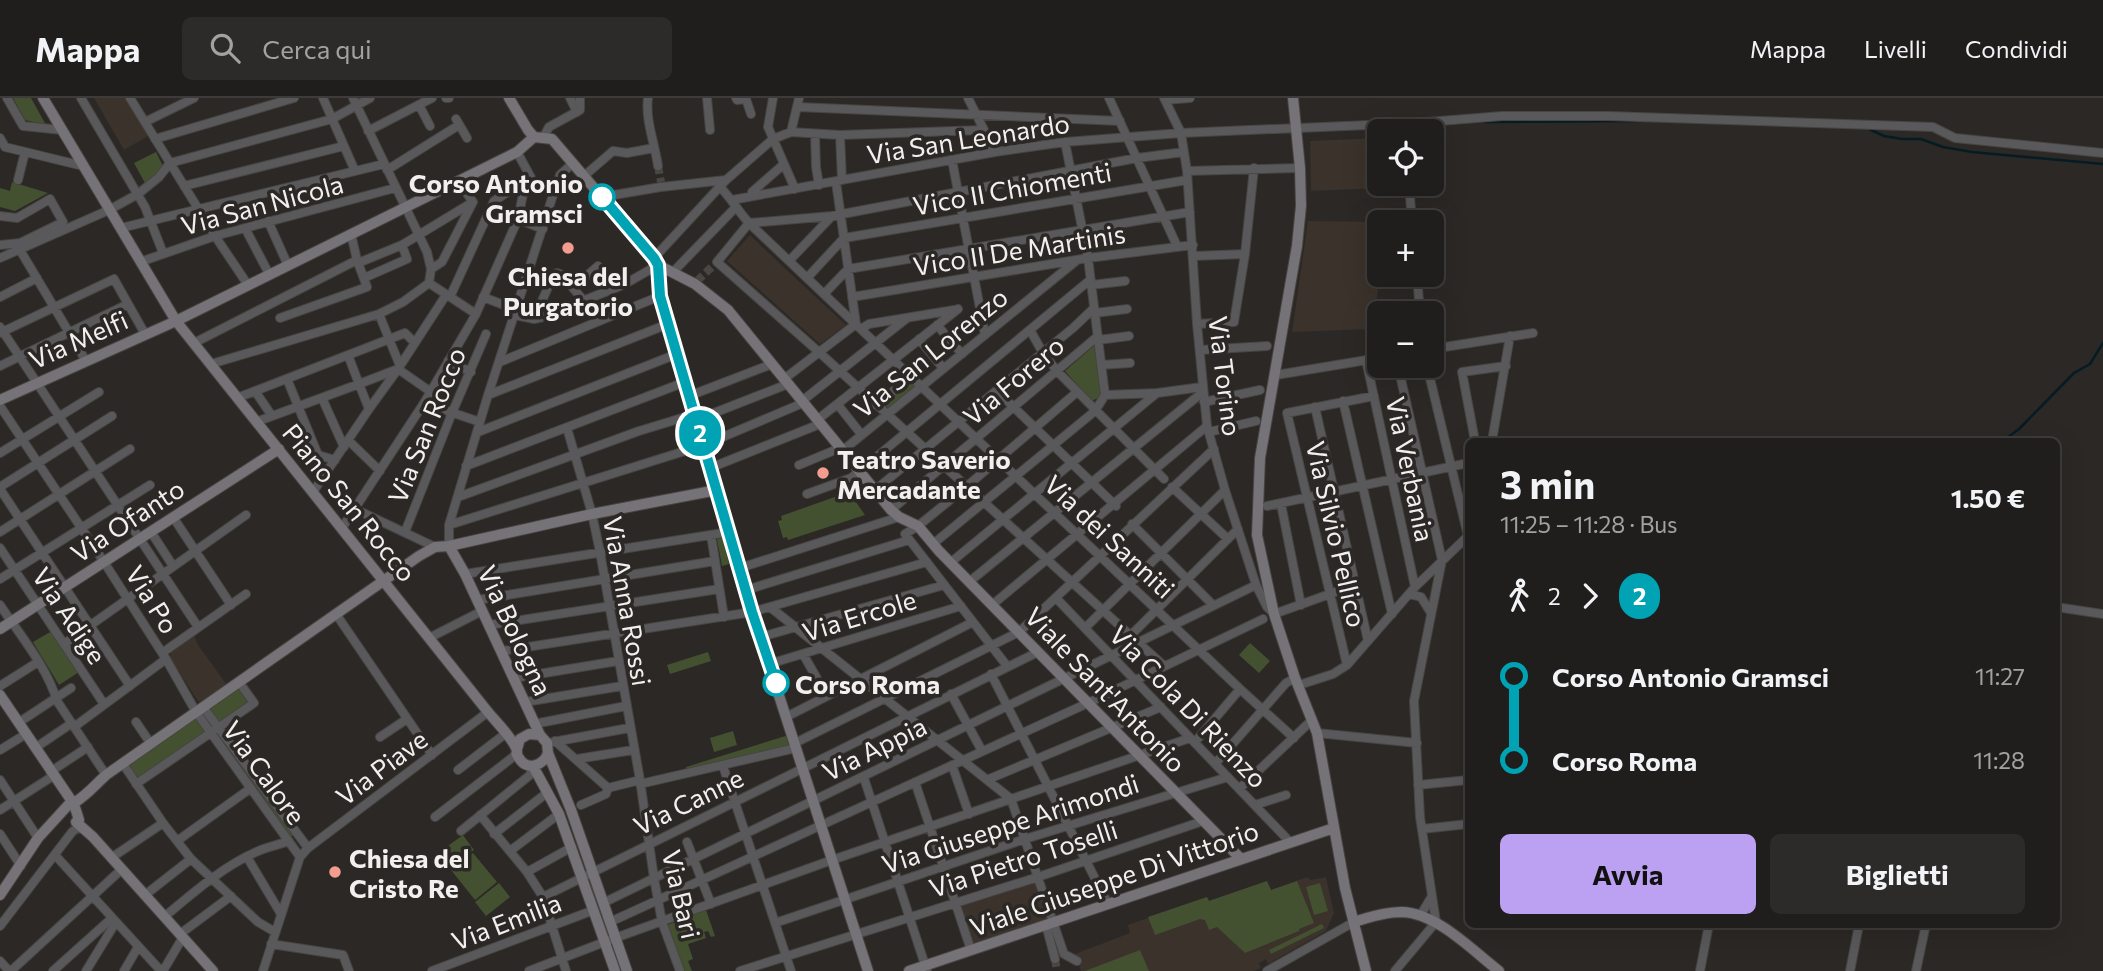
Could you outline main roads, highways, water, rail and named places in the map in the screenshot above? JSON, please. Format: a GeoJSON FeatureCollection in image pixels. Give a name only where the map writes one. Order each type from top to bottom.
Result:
{"type":"FeatureCollection","features":[{"type":"Feature","properties":{"kind":"waterway"},"geometry":{"type":"LineString","coordinates":[[1484,122],[1635,121]]}},
{"type":"Feature","properties":{"kind":"waterway"},"geometry":{"type":"LineString","coordinates":[[1869,129],[1884,136],[1921,139],[1943,147],[1972,152],[2103,164]]}},
{"type":"Feature","properties":{"kind":"waterway"},"geometry":{"type":"LineString","coordinates":[[2007,438],[2074,373],[2090,364],[2103,343]]}},
{"type":"Feature","properties":{"kind":"tunnel"},"geometry":{"type":"LineString","coordinates":[[658,166],[661,182]]}},
{"type":"Feature","properties":{"kind":"tunnel"},"geometry":{"type":"LineString","coordinates":[[697,281],[717,262]]}},
{"type":"Feature","properties":{"kind":"tunnel"},"geometry":{"type":"LineString","coordinates":[[1055,959],[1057,971]]}},
{"type":"Feature","properties":{"kind":"place","name":"Corso Antonio Gramsci"},"geometry":{"type":"Point","coordinates":[602,197]}},
{"type":"Feature","properties":{"kind":"place","name":"Chiesa del Purgatorio"},"geometry":{"type":"Point","coordinates":[568,248]}},
{"type":"Feature","properties":{"kind":"place","name":"Teatro Saverio Mercadante"},"geometry":{"type":"Point","coordinates":[823,473]}},
{"type":"Feature","properties":{"kind":"place","name":"Corso Roma"},"geometry":{"type":"Point","coordinates":[776,683]}},
{"type":"Feature","properties":{"kind":"place","name":"Chiesa del Cristo Re"},"geometry":{"type":"Point","coordinates":[335,872]}}]}
